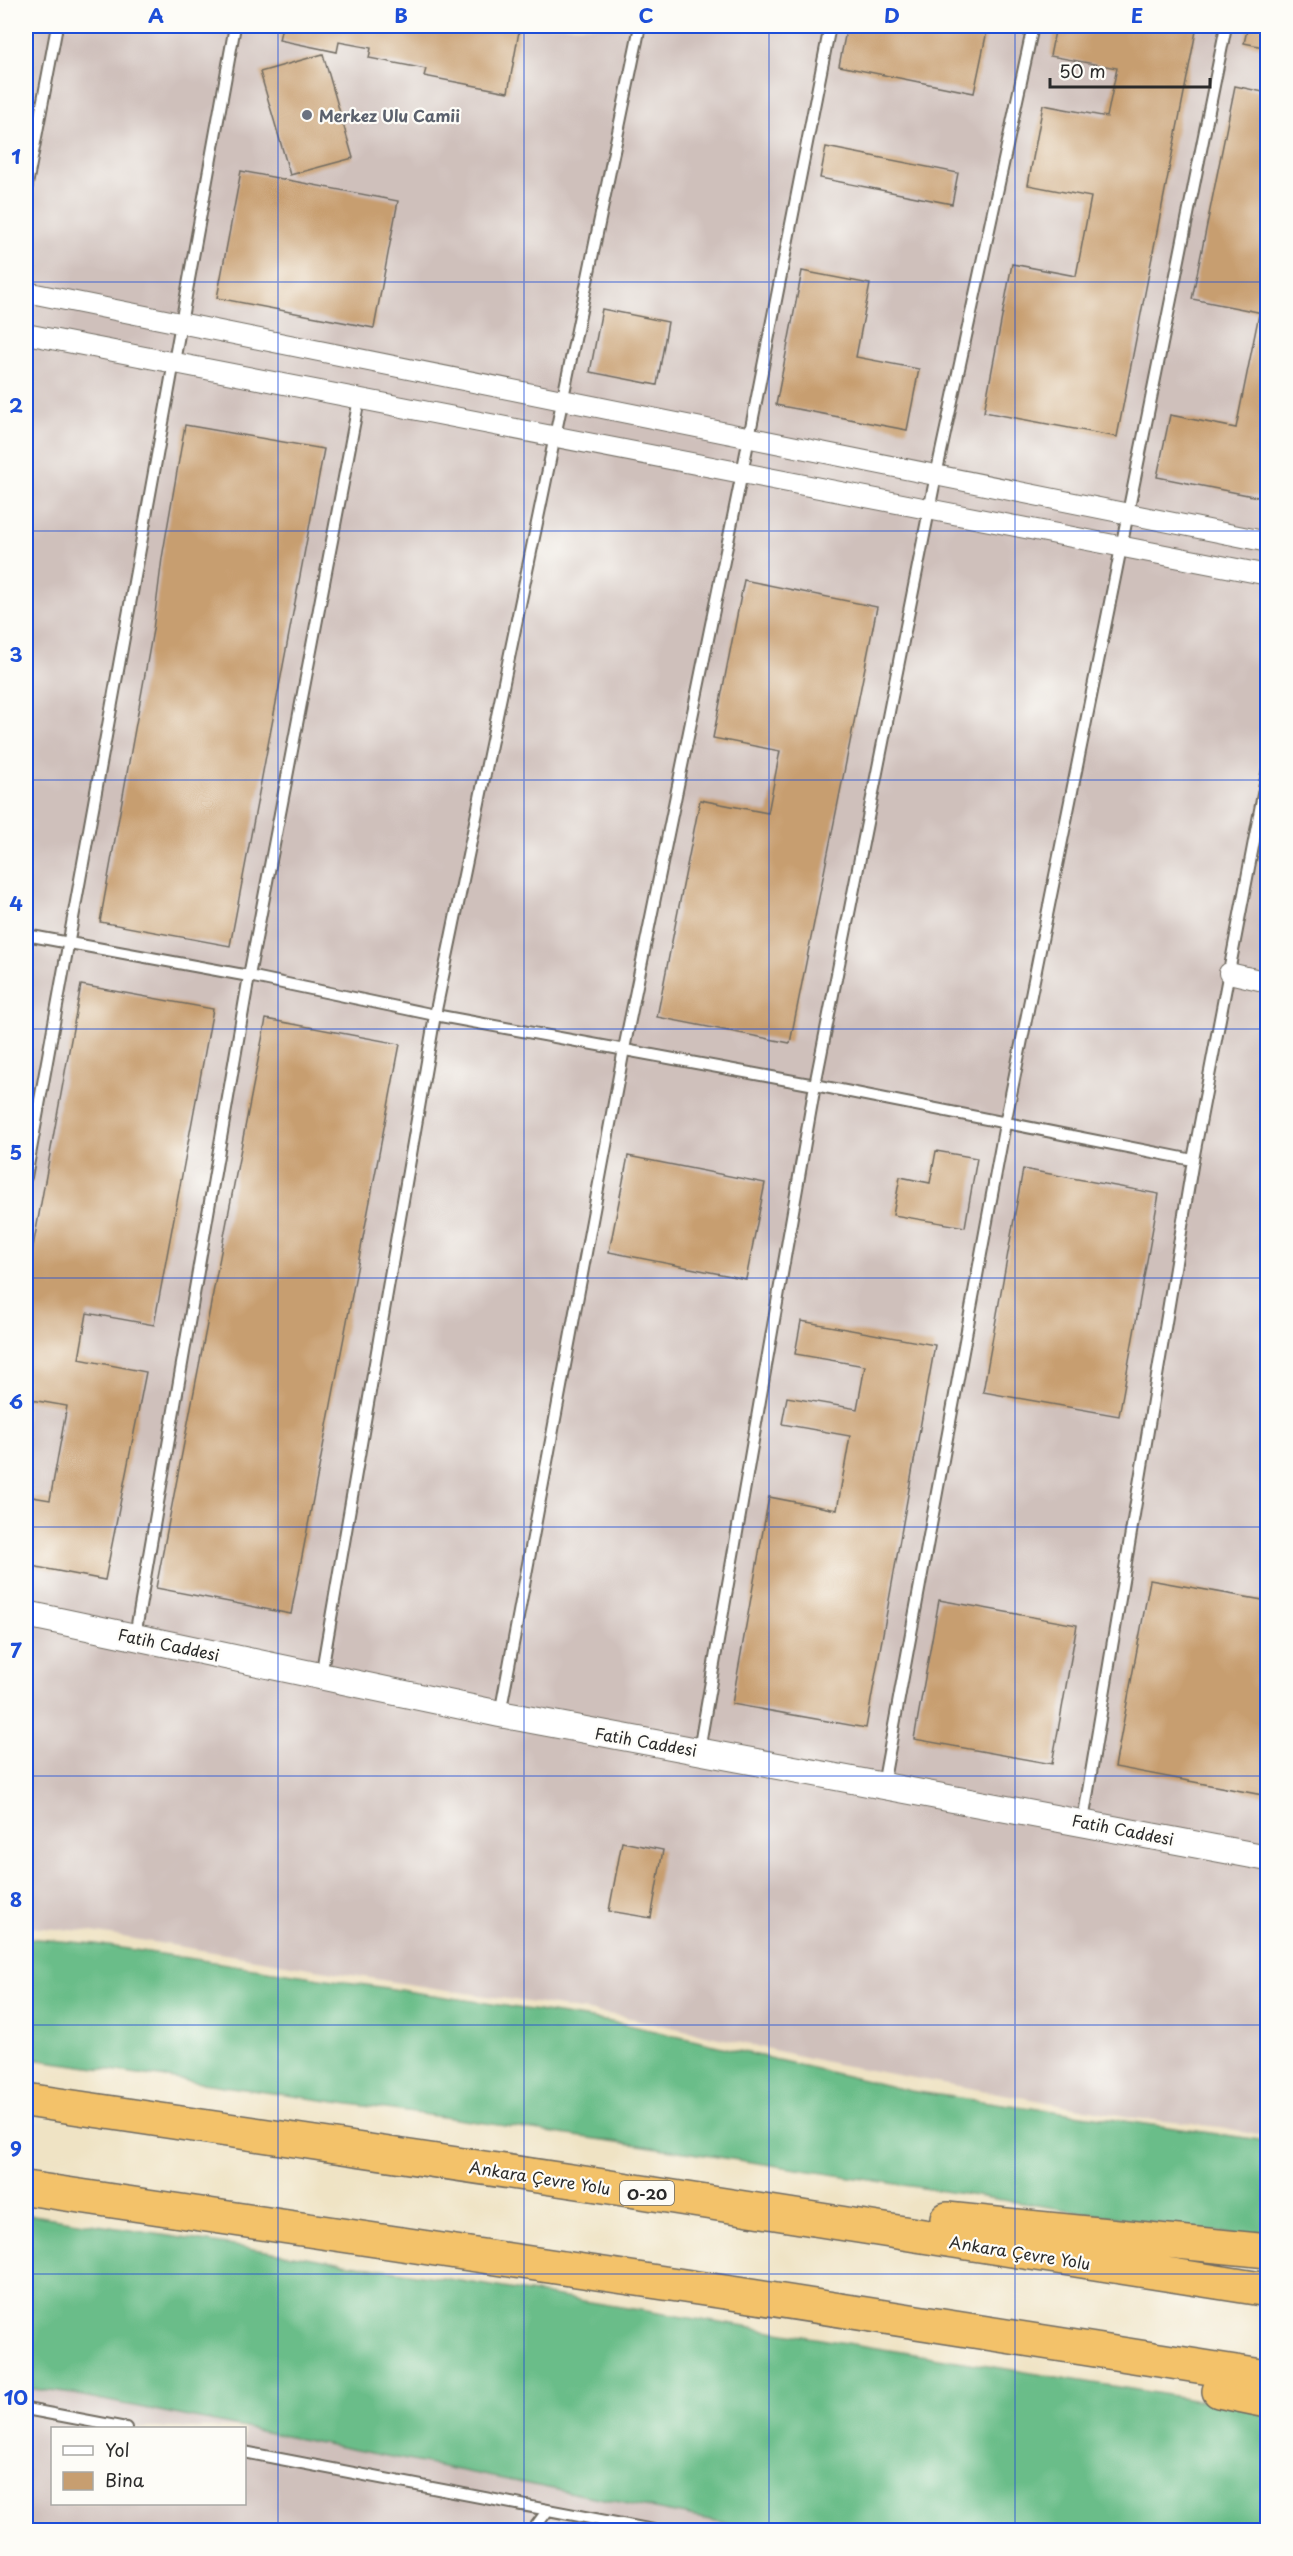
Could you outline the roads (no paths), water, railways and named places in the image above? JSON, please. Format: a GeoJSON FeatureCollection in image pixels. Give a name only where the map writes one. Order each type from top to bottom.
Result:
{"type":"FeatureCollection","features":[{"type":"Feature","properties":{"kind":"highway","name":"Ankara Çevre Yolu"},"geometry":{"type":"LineString","coordinates":[[26,2100],[579,2182],[1268,2290]]}},
{"type":"Feature","properties":{"kind":"highway"},"geometry":{"type":"LineString","coordinates":[[579,2182],[1268,2251]]}},
{"type":"Feature","properties":{"kind":"highway"},"geometry":{"type":"LineString","coordinates":[[26,2188],[738,2294],[1268,2378]]}},
{"type":"Feature","properties":{"kind":"highway"},"geometry":{"type":"LineString","coordinates":[[738,2294],[1268,2401]]}},
{"type":"Feature","properties":{"kind":"street"},"geometry":{"type":"LineString","coordinates":[[26,292],[1268,542]]}},
{"type":"Feature","properties":{"kind":"street"},"geometry":{"type":"LineString","coordinates":[[26,334],[1268,575]]}},
{"type":"Feature","properties":{"kind":"street"},"geometry":{"type":"LineString","coordinates":[[1229,973],[1268,982]]}},
{"type":"Feature","properties":{"kind":"street","name":"Fatih Caddesi"},"geometry":{"type":"LineString","coordinates":[[26,1614],[500,1714],[1083,1821],[1268,1858]]}},
{"type":"Feature","properties":{"kind":"lane"},"geometry":{"type":"LineString","coordinates":[[26,190],[57,26]]}},
{"type":"Feature","properties":{"kind":"lane"},"geometry":{"type":"LineString","coordinates":[[26,1177],[235,26]]}},
{"type":"Feature","properties":{"kind":"lane"},"geometry":{"type":"LineString","coordinates":[[321,1676],[435,1016],[640,26]]}},
{"type":"Feature","properties":{"kind":"lane"},"geometry":{"type":"LineString","coordinates":[[500,1714],[624,1049],[742,473],[747,438],[830,26]]}},
{"type":"Feature","properties":{"kind":"lane"},"geometry":{"type":"LineString","coordinates":[[699,1751],[815,1085],[936,475],[1033,26]]}},
{"type":"Feature","properties":{"kind":"lane"},"geometry":{"type":"LineString","coordinates":[[883,1786],[1005,1124],[1226,26]]}},
{"type":"Feature","properties":{"kind":"lane"},"geometry":{"type":"LineString","coordinates":[[135,1636],[249,976],[359,399]]}},
{"type":"Feature","properties":{"kind":"lane"},"geometry":{"type":"LineString","coordinates":[[1083,1821],[1193,1160],[1268,768]]}},
{"type":"Feature","properties":{"kind":"lane"},"geometry":{"type":"LineString","coordinates":[[26,935],[249,976],[435,1016],[815,1085],[1193,1160]]}},
{"type":"Feature","properties":{"kind":"lane"},"geometry":{"type":"LineString","coordinates":[[26,2409],[121,2427]]}},
{"type":"Feature","properties":{"kind":"lane"},"geometry":{"type":"LineString","coordinates":[[246,2452],[653,2530]]}},
{"type":"Feature","properties":{"kind":"lane"},"geometry":{"type":"LineString","coordinates":[[533,2530],[548,2510]]}},
{"type":"Feature","properties":{"kind":"place","name":"Merkez Ulu Camii"},"geometry":{"type":"Point","coordinates":[307,115]}}]}
